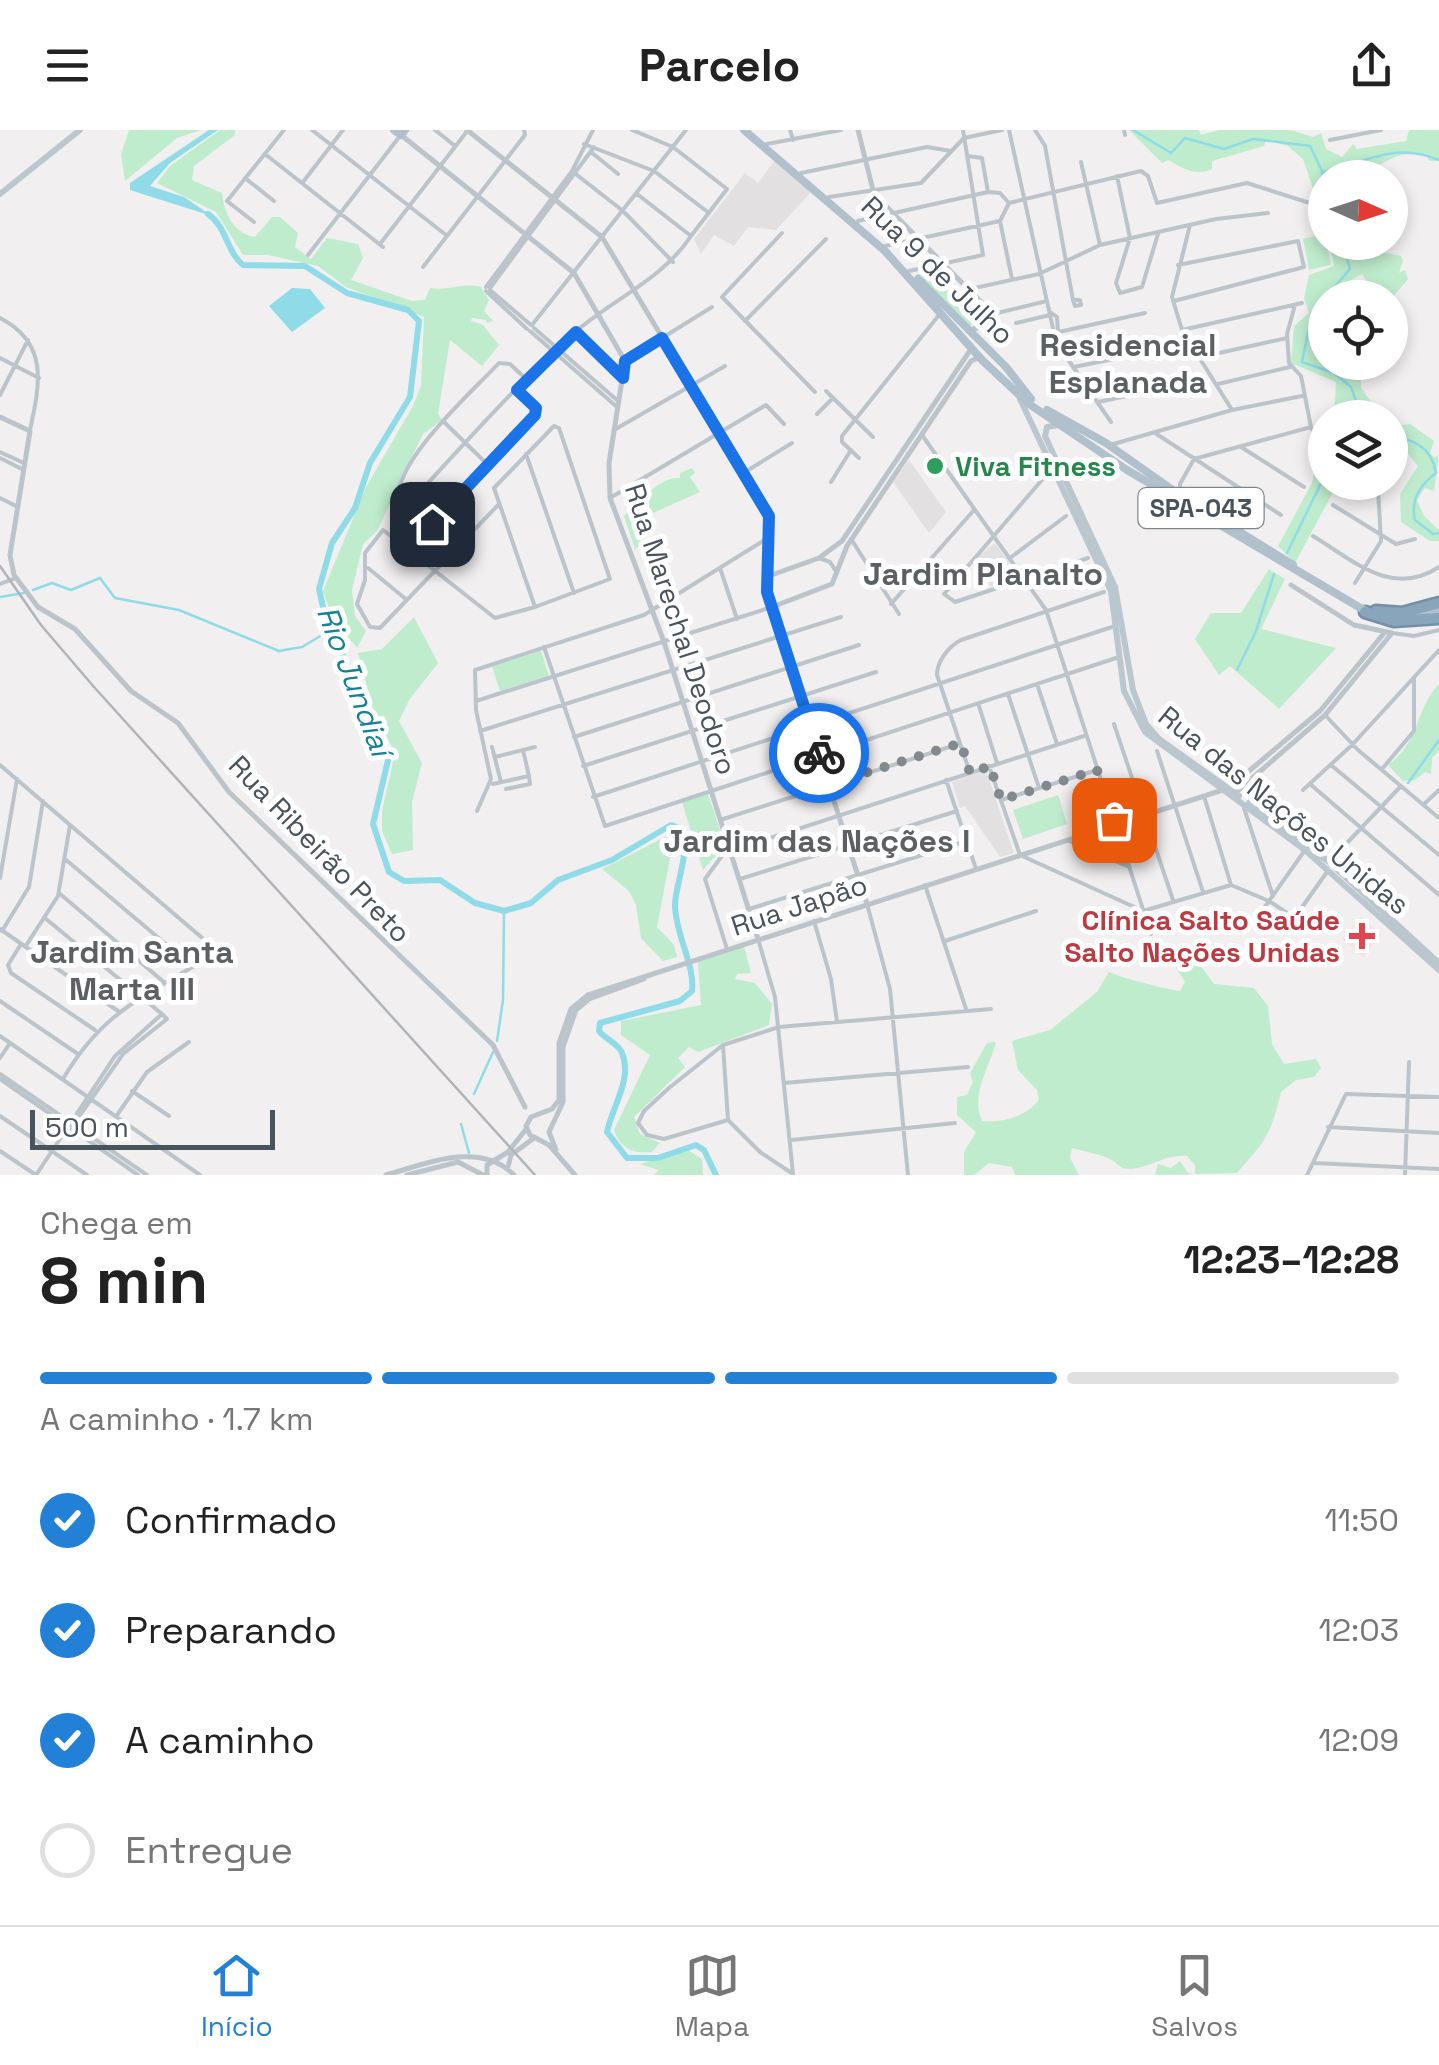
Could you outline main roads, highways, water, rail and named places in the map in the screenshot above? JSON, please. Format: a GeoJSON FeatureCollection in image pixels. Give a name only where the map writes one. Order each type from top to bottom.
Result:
{"type":"FeatureCollection","features":[{"type":"Feature","properties":{"kind":"highway"},"geometry":{"type":"LineString","coordinates":[[1366,610],[1402,613],[1439,606]]}},
{"type":"Feature","properties":{"kind":"highway"},"geometry":{"type":"LineString","coordinates":[[1366,610],[1394,621],[1439,618]]}},
{"type":"Feature","properties":{"kind":"main road"},"geometry":{"type":"LineString","coordinates":[[0,191],[76,130]]}},
{"type":"Feature","properties":{"kind":"main road","name":"Rua 9 de Julho"},"geometry":{"type":"LineString","coordinates":[[746,130],[774,145],[805,178]]}},
{"type":"Feature","properties":{"kind":"main road","name":"Rua 9 de Julho"},"geometry":{"type":"LineString","coordinates":[[746,130],[913,274],[980,359],[994,372],[1000,366],[1022,394],[1104,455],[1129,463],[1366,610]]}},
{"type":"Feature","properties":{"kind":"main road","name":"Rua 9 de Julho"},"geometry":{"type":"LineString","coordinates":[[830,200],[913,274],[987,349],[1022,394],[1110,446],[1129,463],[1314,584],[1379,614],[1408,616],[1439,606]]}},
{"type":"Feature","properties":{"kind":"main road"},"geometry":{"type":"LineString","coordinates":[[942,312],[960,322]]}},
{"type":"Feature","properties":{"kind":"main road"},"geometry":{"type":"LineString","coordinates":[[971,348],[974,344],[987,349],[989,362],[980,359]]}},
{"type":"Feature","properties":{"kind":"main road","name":"Rua das Nações Unidas"},"geometry":{"type":"LineString","coordinates":[[1022,394],[1111,591],[1122,679],[1150,738],[1228,790],[1329,866],[1439,967]]}},
{"type":"Feature","properties":{"kind":"main road","name":"Rua das Nações Unidas"},"geometry":{"type":"LineString","coordinates":[[1074,434],[1054,424],[1045,433],[1115,587],[1132,678],[1129,692]]}},
{"type":"Feature","properties":{"kind":"main road"},"geometry":{"type":"LineString","coordinates":[[1104,455],[1110,446]]}},
{"type":"Feature","properties":{"kind":"main road"},"geometry":{"type":"LineString","coordinates":[[1304,577],[1302,592],[1314,584]]}},
{"type":"Feature","properties":{"kind":"main road"},"geometry":{"type":"LineString","coordinates":[[1122,679],[1132,678]]}},
{"type":"Feature","properties":{"kind":"main road","name":"Rua das Nações Unidas"},"geometry":{"type":"LineString","coordinates":[[1228,790],[1329,866]]}},
{"type":"Feature","properties":{"kind":"water"},"geometry":{"type":"Polygon","coordinates":[[[209,130],[218,130],[170,163],[150,186],[184,197],[212,216],[130,190],[130,183],[209,130]]]}},
{"type":"Feature","properties":{"kind":"water"},"geometry":{"type":"Polygon","coordinates":[[[292,288],[310,289],[325,308],[292,332],[269,306],[292,288]]]}},
{"type":"Feature","properties":{"kind":"waterway"},"geometry":{"type":"LineString","coordinates":[[1133,130],[1171,153],[1185,138],[1224,149],[1253,139],[1310,146],[1317,160]]}},
{"type":"Feature","properties":{"kind":"waterway"},"geometry":{"type":"LineString","coordinates":[[1366,160],[1394,153],[1439,160]]}},
{"type":"Feature","properties":{"kind":"waterway","name":"Rio Jundiaí"},"geometry":{"type":"LineString","coordinates":[[208,214],[243,265],[305,266],[347,293],[408,310],[419,321],[410,397],[370,463],[355,508],[332,543],[319,589],[325,616],[389,756],[373,824],[389,872],[404,881],[440,880],[475,903],[504,911],[531,903],[558,880],[612,860],[671,825],[681,829],[685,847],[675,906],[692,991],[680,1001],[600,1023],[599,1031],[620,1050],[625,1063],[623,1083],[607,1132],[627,1158],[658,1158],[696,1145],[704,1150],[716,1175]]}},
{"type":"Feature","properties":{"kind":"waterway"},"geometry":{"type":"LineString","coordinates":[[1347,260],[1350,269],[1312,313],[1302,362],[1334,373],[1351,387],[1356,400]]}},
{"type":"Feature","properties":{"kind":"waterway"},"geometry":{"type":"LineString","coordinates":[[1408,440],[1426,451],[1436,473],[1418,494],[1415,520],[1433,534],[1439,533]]}},
{"type":"Feature","properties":{"kind":"waterway"},"geometry":{"type":"LineString","coordinates":[[1287,553],[1313,500]]}},
{"type":"Feature","properties":{"kind":"waterway"},"geometry":{"type":"LineString","coordinates":[[1237,670],[1256,631],[1274,574]]}},
{"type":"Feature","properties":{"kind":"waterway"},"geometry":{"type":"LineString","coordinates":[[33,590],[52,583],[71,590],[100,578],[115,598],[179,610],[279,651],[302,647],[332,629]]}},
{"type":"Feature","properties":{"kind":"waterway"},"geometry":{"type":"LineString","coordinates":[[0,597],[24,593]]}},
{"type":"Feature","properties":{"kind":"waterway"},"geometry":{"type":"LineString","coordinates":[[1408,783],[1439,740]]}},
{"type":"Feature","properties":{"kind":"waterway"},"geometry":{"type":"LineString","coordinates":[[497,1041],[503,1000],[504,911]]}},
{"type":"Feature","properties":{"kind":"waterway"},"geometry":{"type":"LineString","coordinates":[[474,1094],[493,1052]]}},
{"type":"Feature","properties":{"kind":"waterway"},"geometry":{"type":"LineString","coordinates":[[461,1124],[469,1153]]}},
{"type":"Feature","properties":{"kind":"railway"},"geometry":{"type":"LineString","coordinates":[[0,566],[41,625],[94,687],[535,1175]]}},
{"type":"Feature","properties":{"kind":"place","name":"Viva Fitness"},"geometry":{"type":"Point","coordinates":[935,466]}},
{"type":"Feature","properties":{"kind":"place","name":"Clínica Salto Saúde Salto Nações Unidas"},"geometry":{"type":"Point","coordinates":[1362,936]}},
{"type":"Feature","properties":{"kind":"district","name":"Residencial Esplanada"},"geometry":{"type":"Point","coordinates":[1128,364]}},
{"type":"Feature","properties":{"kind":"district","name":"Jardim Planalto"},"geometry":{"type":"Point","coordinates":[983,574]}},
{"type":"Feature","properties":{"kind":"district","name":"Jardim das Nações I"},"geometry":{"type":"Point","coordinates":[817,841]}},
{"type":"Feature","properties":{"kind":"district","name":"Jardim Santa Marta III"},"geometry":{"type":"Point","coordinates":[132,970]}}]}
